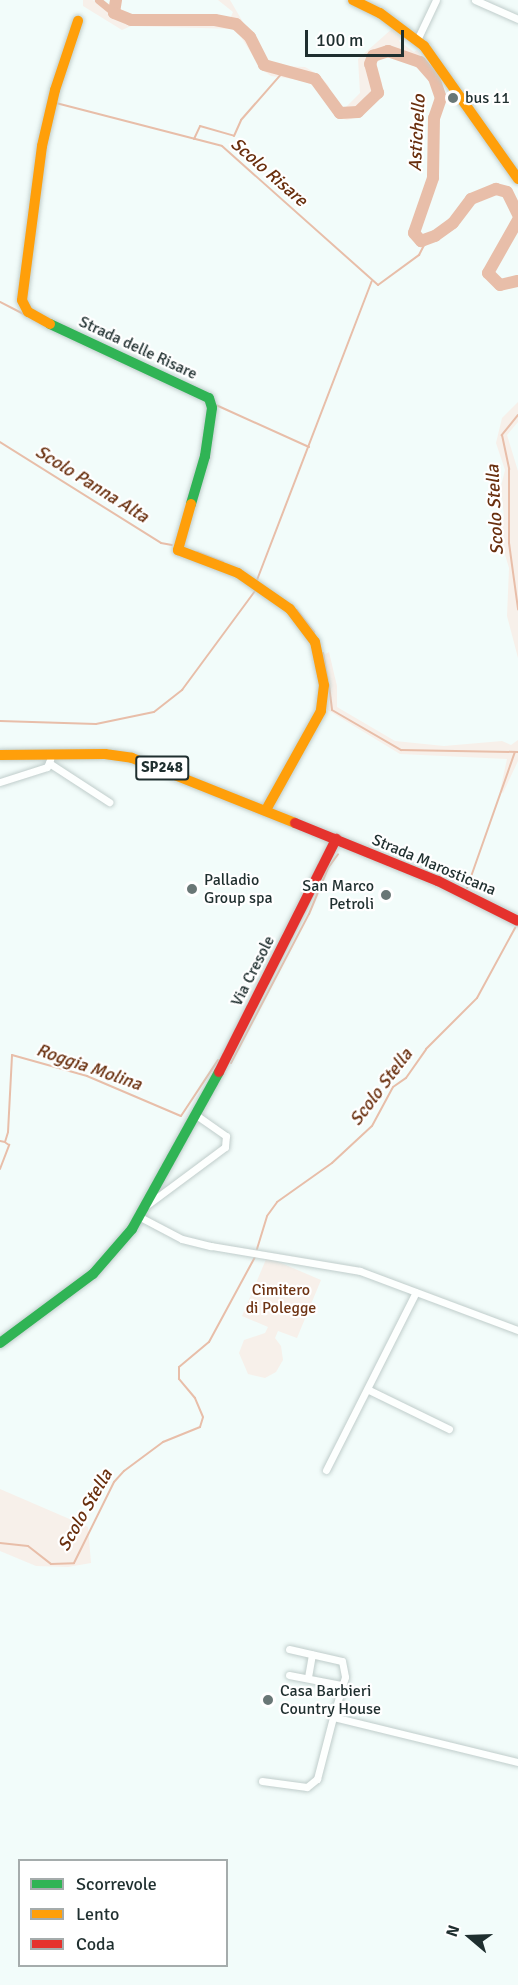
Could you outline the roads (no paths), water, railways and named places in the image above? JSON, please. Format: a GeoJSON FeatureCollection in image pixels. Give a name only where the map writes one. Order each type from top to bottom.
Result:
{"type":"FeatureCollection","features":[{"type":"Feature","properties":{"kind":"street"},"geometry":{"type":"LineString","coordinates":[[353,0],[380,13],[417,40],[518,179]]}},
{"type":"Feature","properties":{"kind":"street"},"geometry":{"type":"LineString","coordinates":[[417,40],[436,0]]}},
{"type":"Feature","properties":{"kind":"street"},"geometry":{"type":"LineString","coordinates":[[475,0],[518,19]]}},
{"type":"Feature","properties":{"kind":"street","name":"Strada delle Risare"},"geometry":{"type":"LineString","coordinates":[[78,21],[55,90],[42,146],[22,300],[28,312],[39,319],[209,398],[212,408],[205,456],[178,550],[238,573],[290,609],[315,642],[324,685],[321,711],[266,810]]}},
{"type":"Feature","properties":{"kind":"street","name":"SP248"},"geometry":{"type":"LineString","coordinates":[[0,755],[50,759],[132,758],[336,839]]}},
{"type":"Feature","properties":{"kind":"street"},"geometry":{"type":"LineString","coordinates":[[0,782],[47,767],[50,759],[109,802]]}},
{"type":"Feature","properties":{"kind":"street","name":"Strada Marosticana"},"geometry":{"type":"LineString","coordinates":[[336,839],[488,904],[518,921]]}},
{"type":"Feature","properties":{"kind":"street","name":"Via Cresole"},"geometry":{"type":"LineString","coordinates":[[0,1343],[93,1274],[140,1217],[336,839]]}},
{"type":"Feature","properties":{"kind":"street","name":"Via Cresole"},"geometry":{"type":"LineString","coordinates":[[147,1205],[225,1147],[226,1136],[194,1114]]}},
{"type":"Feature","properties":{"kind":"street"},"geometry":{"type":"LineString","coordinates":[[140,1217],[182,1239],[360,1271],[518,1330]]}},
{"type":"Feature","properties":{"kind":"street"},"geometry":{"type":"LineString","coordinates":[[326,1470],[369,1390],[416,1293]]}},
{"type":"Feature","properties":{"kind":"street"},"geometry":{"type":"LineString","coordinates":[[369,1390],[449,1429]]}},
{"type":"Feature","properties":{"kind":"street"},"geometry":{"type":"LineString","coordinates":[[262,1781],[307,1787],[317,1779],[346,1668],[342,1661],[289,1649]]}},
{"type":"Feature","properties":{"kind":"street"},"geometry":{"type":"LineString","coordinates":[[308,1677],[312,1654]]}},
{"type":"Feature","properties":{"kind":"street"},"geometry":{"type":"LineString","coordinates":[[289,1675],[341,1685]]}},
{"type":"Feature","properties":{"kind":"street"},"geometry":{"type":"LineString","coordinates":[[333,1717],[518,1762]]}},
{"type":"Feature","properties":{"kind":"waterway"},"geometry":{"type":"LineString","coordinates":[[98,0],[114,13]]}},
{"type":"Feature","properties":{"kind":"waterway","name":"Astichello"},"geometry":{"type":"LineString","coordinates":[[116,0],[114,13],[131,20],[215,20],[236,24],[250,37],[264,65],[315,79],[340,113],[358,112],[378,93],[370,64],[373,56],[388,51],[420,62],[434,78],[441,98],[434,118],[433,178],[414,233],[421,241],[435,236],[453,223],[471,199],[496,189],[507,192],[518,215]]}},
{"type":"Feature","properties":{"kind":"waterway"},"geometry":{"type":"LineString","coordinates":[[194,139],[200,126],[234,136],[241,120],[283,72]]}},
{"type":"Feature","properties":{"kind":"waterway","name":"Scolo Risare"},"geometry":{"type":"LineString","coordinates":[[56,103],[222,146],[378,285],[419,255],[426,241]]}},
{"type":"Feature","properties":{"kind":"waterway","name":"Astichello"},"geometry":{"type":"LineString","coordinates":[[518,220],[488,273],[500,285],[518,281]]}},
{"type":"Feature","properties":{"kind":"waterway"},"geometry":{"type":"LineString","coordinates":[[257,580],[372,281]]}},
{"type":"Feature","properties":{"kind":"waterway"},"geometry":{"type":"LineString","coordinates":[[0,302],[24,314]]}},
{"type":"Feature","properties":{"kind":"waterway"},"geometry":{"type":"LineString","coordinates":[[216,405],[309,447]]}},
{"type":"Feature","properties":{"kind":"waterway","name":"Scolo Stella"},"geometry":{"type":"LineString","coordinates":[[518,415],[502,435],[509,469],[509,543],[518,609]]}},
{"type":"Feature","properties":{"kind":"waterway","name":"Scolo Panna Alta"},"geometry":{"type":"LineString","coordinates":[[0,442],[161,543],[172,545]]}},
{"type":"Feature","properties":{"kind":"waterway","name":"Scolo Panna Alta"},"geometry":{"type":"LineString","coordinates":[[197,552],[223,562]]}},
{"type":"Feature","properties":{"kind":"waterway"},"geometry":{"type":"LineString","coordinates":[[0,721],[96,724],[154,712],[182,690],[255,591]]}},
{"type":"Feature","properties":{"kind":"waterway"},"geometry":{"type":"LineString","coordinates":[[297,610],[314,632]]}},
{"type":"Feature","properties":{"kind":"waterway"},"geometry":{"type":"LineString","coordinates":[[323,653],[328,680]]}},
{"type":"Feature","properties":{"kind":"waterway"},"geometry":{"type":"LineString","coordinates":[[329,685],[332,710],[401,750],[518,752]]}},
{"type":"Feature","properties":{"kind":"waterway","name":"Roggia Molina"},"geometry":{"type":"LineString","coordinates":[[467,888],[515,752]]}},
{"type":"Feature","properties":{"kind":"waterway","name":"Roggia Molina"},"geometry":{"type":"LineString","coordinates":[[231,1063],[309,914],[328,868],[338,854]]}},
{"type":"Feature","properties":{"kind":"waterway","name":"Scolo Stella"},"geometry":{"type":"LineString","coordinates":[[257,1249],[267,1216],[277,1202],[332,1163],[372,1126],[393,1087],[406,1078],[426,1049],[477,998],[515,928]]}},
{"type":"Feature","properties":{"kind":"waterway","name":"Roggia Molina"},"geometry":{"type":"LineString","coordinates":[[0,1141],[5,1142],[8,1132],[12,1055],[87,1076],[181,1116],[218,1060]]}},
{"type":"Feature","properties":{"kind":"waterway"},"geometry":{"type":"LineString","coordinates":[[0,1169],[9,1145],[6,1143]]}},
{"type":"Feature","properties":{"kind":"waterway","name":"Scolo Stella"},"geometry":{"type":"LineString","coordinates":[[0,1543],[28,1546],[51,1564],[74,1563],[114,1482],[124,1471],[163,1442],[200,1427],[203,1417],[195,1398],[179,1379],[179,1367],[209,1342],[255,1257]]}},
{"type":"Feature","properties":{"kind":"place","name":"bus 11"},"geometry":{"type":"Point","coordinates":[453,98]}},
{"type":"Feature","properties":{"kind":"place","name":"Palladio Group spa"},"geometry":{"type":"Point","coordinates":[192,889]}},
{"type":"Feature","properties":{"kind":"place","name":"San Marco Petroli"},"geometry":{"type":"Point","coordinates":[386,895]}},
{"type":"Feature","properties":{"kind":"place","name":"Casa Barbieri Country House"},"geometry":{"type":"Point","coordinates":[268,1700]}},
{"type":"Feature","properties":{"kind":"park label","name":"Cimitero di Polegge"},"geometry":{"type":"Point","coordinates":[281,1299]}}]}
